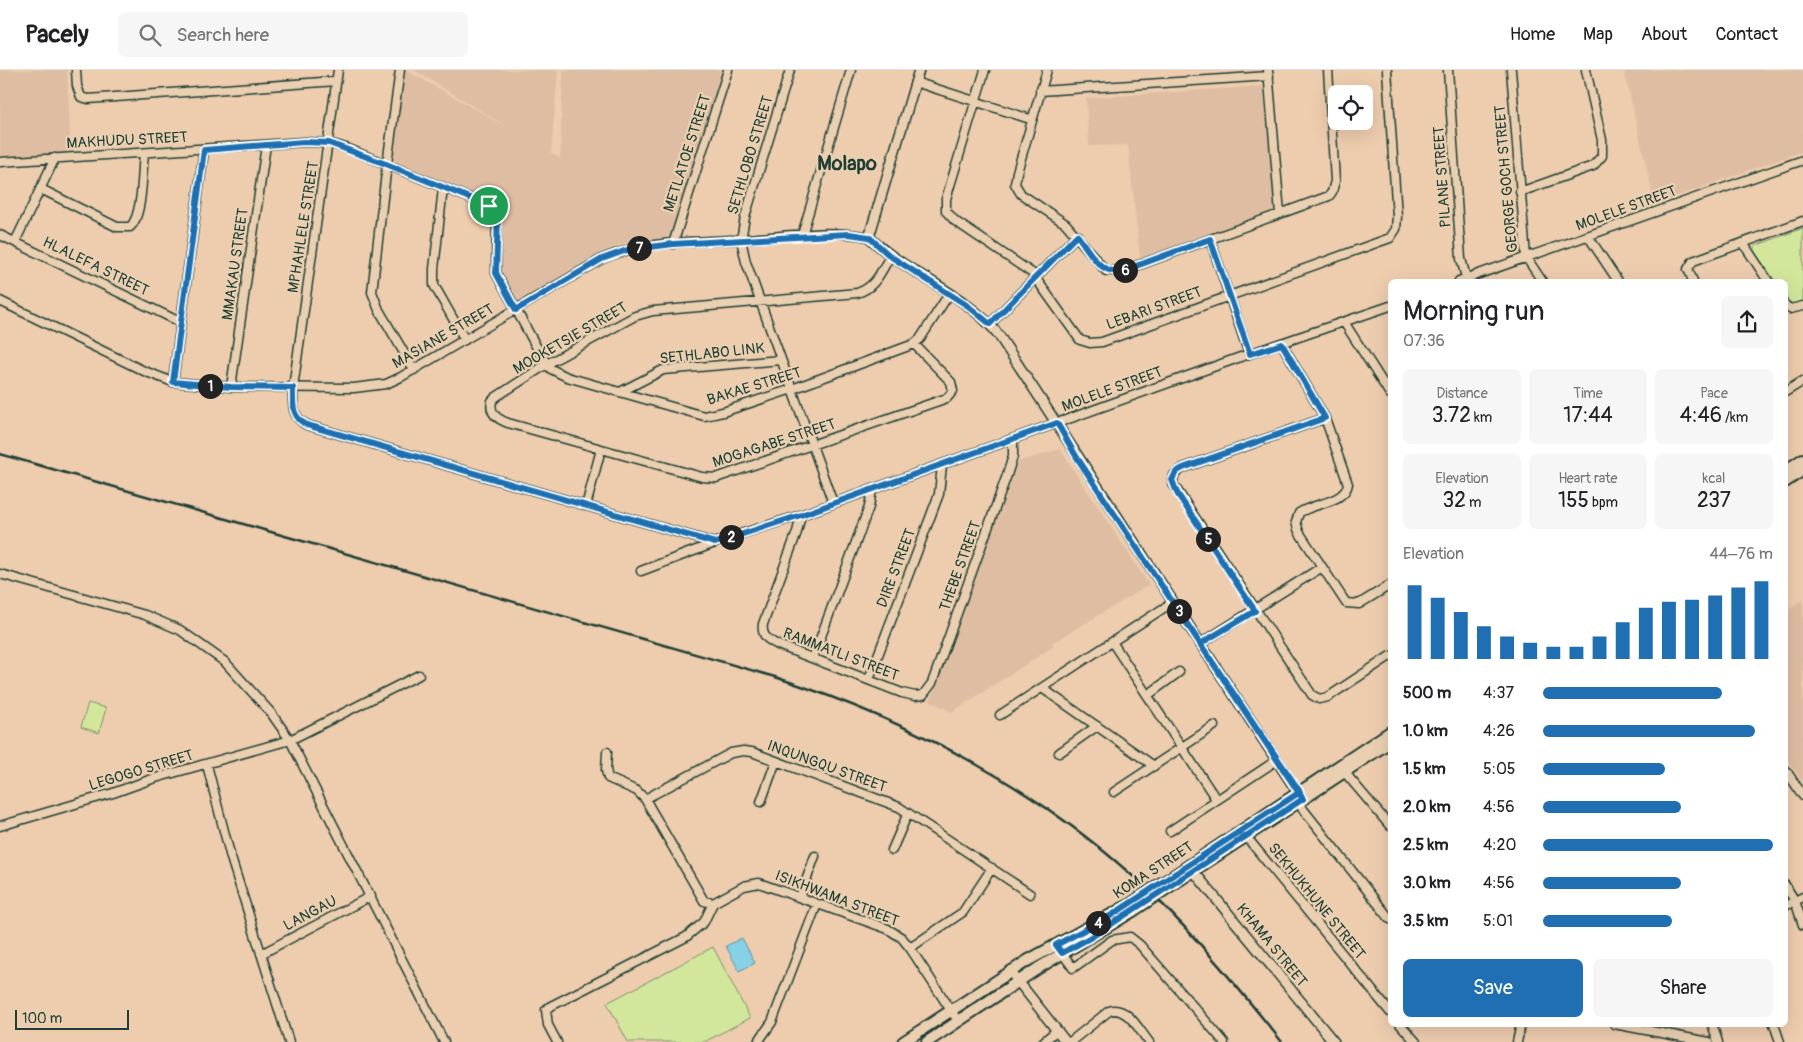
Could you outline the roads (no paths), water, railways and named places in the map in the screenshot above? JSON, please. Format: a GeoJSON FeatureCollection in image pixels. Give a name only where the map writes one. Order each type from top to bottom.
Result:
{"type":"FeatureCollection","features":[{"type":"Feature","properties":{"kind":"main road"},"geometry":{"type":"LineString","coordinates":[[1788,469],[1803,459]]}},
{"type":"Feature","properties":{"kind":"main road"},"geometry":{"type":"LineString","coordinates":[[1788,480],[1803,470]]}},
{"type":"Feature","properties":{"kind":"main road","name":"KOMA STREET"},"geometry":{"type":"LineString","coordinates":[[1342,769],[1388,734]]}},
{"type":"Feature","properties":{"kind":"main road","name":"KOMA STREET"},"geometry":{"type":"LineString","coordinates":[[903,1042],[1010,971],[1059,949],[1131,908],[1298,797],[1388,743]]}},
{"type":"Feature","properties":{"kind":"main road","name":"KOMA STREET"},"geometry":{"type":"LineString","coordinates":[[926,1042],[1017,982],[1059,949]]}},
{"type":"Feature","properties":{"kind":"street"},"geometry":{"type":"LineString","coordinates":[[76,70],[78,89],[84,98],[336,81]]}},
{"type":"Feature","properties":{"kind":"street","name":"MPHAHLELE STREET"},"geometry":{"type":"LineString","coordinates":[[293,388],[338,70]]}},
{"type":"Feature","properties":{"kind":"street"},"geometry":{"type":"LineString","coordinates":[[400,70],[386,164],[372,292],[379,310],[414,370]]}},
{"type":"Feature","properties":{"kind":"street","name":"METLATOE STREET"},"geometry":{"type":"LineString","coordinates":[[673,244],[728,70]]}},
{"type":"Feature","properties":{"kind":"street","name":"SETHLOBO STREET"},"geometry":{"type":"LineString","coordinates":[[790,70],[745,217],[741,240],[746,262],[833,503]]}},
{"type":"Feature","properties":{"kind":"street"},"geometry":{"type":"LineString","coordinates":[[802,235],[851,70]]}},
{"type":"Feature","properties":{"kind":"street"},"geometry":{"type":"LineString","coordinates":[[919,70],[869,237],[890,256],[949,294],[990,324],[1057,423],[1277,760],[1298,797],[1388,916]]}},
{"type":"Feature","properties":{"kind":"street"},"geometry":{"type":"LineString","coordinates":[[975,102],[985,70]]}},
{"type":"Feature","properties":{"kind":"street"},"geometry":{"type":"LineString","coordinates":[[1047,70],[1030,119],[1015,178],[1016,188],[1021,194],[1058,218],[1077,235],[1100,266],[1112,272],[1125,270],[1323,199],[1332,192],[1334,186],[1328,70]]}},
{"type":"Feature","properties":{"kind":"street","name":"LEBARI STREET"},"geometry":{"type":"LineString","coordinates":[[975,102],[946,199],[946,211],[955,221],[1023,265],[1037,278],[1076,337],[1090,343],[1102,342],[1384,241],[1394,233],[1397,216],[1387,70]]}},
{"type":"Feature","properties":{"kind":"street","name":"PILANE STREET"},"geometry":{"type":"LineString","coordinates":[[1448,70],[1464,279]]}},
{"type":"Feature","properties":{"kind":"street","name":"GEORGE GOCH STREET"},"geometry":{"type":"LineString","coordinates":[[1511,70],[1526,258],[1541,279]]}},
{"type":"Feature","properties":{"kind":"street"},"geometry":{"type":"LineString","coordinates":[[1520,192],[1593,166],[1602,156],[1602,140],[1586,70]]}},
{"type":"Feature","properties":{"kind":"street"},"geometry":{"type":"LineString","coordinates":[[1040,91],[1269,73],[1280,214]]}},
{"type":"Feature","properties":{"kind":"street"},"geometry":{"type":"LineString","coordinates":[[915,82],[1030,119]]}},
{"type":"Feature","properties":{"kind":"street","name":"MAKHUDU STREET"},"geometry":{"type":"LineString","coordinates":[[0,162],[266,145],[329,143],[489,206],[497,212],[496,273],[516,310]]}},
{"type":"Feature","properties":{"kind":"street","name":"MMAKAU STREET"},"geometry":{"type":"LineString","coordinates":[[231,387],[266,145]]}},
{"type":"Feature","properties":{"kind":"street"},"geometry":{"type":"LineString","coordinates":[[173,382],[204,150]]}},
{"type":"Feature","properties":{"kind":"street"},"geometry":{"type":"LineString","coordinates":[[41,189],[117,227],[130,227],[138,213],[144,153]]}},
{"type":"Feature","properties":{"kind":"street"},"geometry":{"type":"LineString","coordinates":[[15,242],[55,158]]}},
{"type":"Feature","properties":{"kind":"street","name":"MOLELE STREET"},"geometry":{"type":"LineString","coordinates":[[1467,279],[1803,160]]}},
{"type":"Feature","properties":{"kind":"street"},"geometry":{"type":"LineString","coordinates":[[443,188],[434,285],[464,340]]}},
{"type":"Feature","properties":{"kind":"street"},"geometry":{"type":"LineString","coordinates":[[1692,279],[1688,270],[1693,261],[1803,221]]}},
{"type":"Feature","properties":{"kind":"street","name":"MASIANE STREET"},"geometry":{"type":"LineString","coordinates":[[0,301],[144,371],[173,382],[231,387],[371,387],[386,384],[414,370],[614,254],[641,247],[802,235],[849,234],[869,237]]}},
{"type":"Feature","properties":{"kind":"street","name":"HLALEFA STREET"},"geometry":{"type":"LineString","coordinates":[[0,235],[180,322]]}},
{"type":"Feature","properties":{"kind":"street"},"geometry":{"type":"LineString","coordinates":[[990,324],[1077,235]]}},
{"type":"Feature","properties":{"kind":"street"},"geometry":{"type":"LineString","coordinates":[[1588,236],[1617,279]]}},
{"type":"Feature","properties":{"kind":"street"},"geometry":{"type":"LineString","coordinates":[[1210,239],[1250,354]]}},
{"type":"Feature","properties":{"kind":"street"},"geometry":{"type":"LineString","coordinates":[[1743,243],[1767,279]]}},
{"type":"Feature","properties":{"kind":"street","name":"MOOKETSIE STREET"},"geometry":{"type":"LineString","coordinates":[[491,405],[496,397],[547,364],[644,312],[865,291],[875,282],[890,256]]}},
{"type":"Feature","properties":{"kind":"street"},"geometry":{"type":"LineString","coordinates":[[914,344],[920,339],[949,294]]}},
{"type":"Feature","properties":{"kind":"street"},"geometry":{"type":"LineString","coordinates":[[1788,307],[1790,309],[1803,306]]}},
{"type":"Feature","properties":{"kind":"street","name":"MOLELE STREET"},"geometry":{"type":"LineString","coordinates":[[642,571],[715,543],[801,515],[1250,354],[1388,307]]}},
{"type":"Feature","properties":{"kind":"street","name":"BAKAE STREET"},"geometry":{"type":"LineString","coordinates":[[516,310],[547,364],[567,377],[704,416],[724,412],[792,389],[914,344]]}},
{"type":"Feature","properties":{"kind":"street"},"geometry":{"type":"LineString","coordinates":[[1344,322],[1388,391]]}},
{"type":"Feature","properties":{"kind":"street","name":"MOGAGABE STREET"},"geometry":{"type":"LineString","coordinates":[[491,405],[494,414],[501,420],[709,479],[942,400],[951,394],[953,386],[951,382],[914,344]]}},
{"type":"Feature","properties":{"kind":"street"},"geometry":{"type":"LineString","coordinates":[[1282,344],[1325,418],[1348,479],[1348,488],[1340,497],[1299,513],[1296,522],[1299,532],[1343,599],[1350,605],[1365,602],[1388,586]]}},
{"type":"Feature","properties":{"kind":"street","name":"SETHLABO LINK"},"geometry":{"type":"LineString","coordinates":[[620,392],[663,370],[781,360]]}},
{"type":"Feature","properties":{"kind":"street"},"geometry":{"type":"LineString","coordinates":[[1788,390],[1803,381]]}},
{"type":"Feature","properties":{"kind":"street"},"geometry":{"type":"LineString","coordinates":[[293,388],[294,412],[297,418],[307,425],[715,543]]}},
{"type":"Feature","properties":{"kind":"street"},"geometry":{"type":"LineString","coordinates":[[1325,418],[1183,468],[1173,478],[1173,484],[1177,493],[1306,689],[1315,698],[1323,698],[1333,694],[1388,657]]}},
{"type":"Feature","properties":{"kind":"street","name":"THEBE STREET"},"geometry":{"type":"LineString","coordinates":[[919,696],[926,693],[932,683],[1011,464],[1014,440]]}},
{"type":"Feature","properties":{"kind":"street"},"geometry":{"type":"LineString","coordinates":[[586,506],[601,449]]}},
{"type":"Feature","properties":{"kind":"street","name":"DIRE STREET"},"geometry":{"type":"LineString","coordinates":[[869,679],[939,494],[942,465]]}},
{"type":"Feature","properties":{"kind":"street"},"geometry":{"type":"LineString","coordinates":[[813,658],[869,507],[872,490]]}},
{"type":"Feature","properties":{"kind":"street","name":"RAMMATLI STREET"},"geometry":{"type":"LineString","coordinates":[[801,515],[762,631],[765,638],[778,645],[902,692],[919,696]]}},
{"type":"Feature","properties":{"kind":"street"},"geometry":{"type":"LineString","coordinates":[[1200,644],[1322,567]]}},
{"type":"Feature","properties":{"kind":"street"},"geometry":{"type":"LineString","coordinates":[[0,574],[145,615],[180,630],[213,651],[231,667],[271,712],[290,740],[444,1042]]}},
{"type":"Feature","properties":{"kind":"street"},"geometry":{"type":"LineString","coordinates":[[1000,715],[1173,602]]}},
{"type":"Feature","properties":{"kind":"street"},"geometry":{"type":"LineString","coordinates":[[1112,642],[1216,799]]}},
{"type":"Feature","properties":{"kind":"street"},"geometry":{"type":"LineString","coordinates":[[1148,695],[1179,672]]}},
{"type":"Feature","properties":{"kind":"street","name":"LEGOGO STREET"},"geometry":{"type":"LineString","coordinates":[[0,826],[112,793],[152,779],[290,740],[419,675]]}},
{"type":"Feature","properties":{"kind":"street"},"geometry":{"type":"LineString","coordinates":[[1042,688],[1154,766]]}},
{"type":"Feature","properties":{"kind":"street"},"geometry":{"type":"LineString","coordinates":[[1059,753],[1097,726]]}},
{"type":"Feature","properties":{"kind":"street"},"geometry":{"type":"LineString","coordinates":[[1114,792],[1214,726]]}},
{"type":"Feature","properties":{"kind":"street","name":"INQUNGQU STREET"},"geometry":{"type":"LineString","coordinates":[[645,799],[737,751],[752,752],[908,812],[1030,894]]}},
{"type":"Feature","properties":{"kind":"street"},"geometry":{"type":"LineString","coordinates":[[557,1042],[546,1018],[546,1010],[549,1007],[686,937],[704,922],[713,903],[700,898],[645,799],[637,791],[608,778],[606,770],[607,752]]}},
{"type":"Feature","properties":{"kind":"street"},"geometry":{"type":"LineString","coordinates":[[1170,831],[1277,760]]}},
{"type":"Feature","properties":{"kind":"street"},"geometry":{"type":"LineString","coordinates":[[761,802],[776,761]]}},
{"type":"Feature","properties":{"kind":"street"},"geometry":{"type":"LineString","coordinates":[[207,765],[231,858],[289,1042]]}},
{"type":"Feature","properties":{"kind":"street"},"geometry":{"type":"LineString","coordinates":[[1342,769],[1388,823]]}},
{"type":"Feature","properties":{"kind":"street"},"geometry":{"type":"LineString","coordinates":[[1788,774],[1803,796]]}},
{"type":"Feature","properties":{"kind":"street"},"geometry":{"type":"LineString","coordinates":[[892,850],[908,812]]}},
{"type":"Feature","properties":{"kind":"street","name":"SEKHUKHUNE STREET"},"geometry":{"type":"LineString","coordinates":[[1244,834],[1388,1010]]}},
{"type":"Feature","properties":{"kind":"street"},"geometry":{"type":"LineString","coordinates":[[800,897],[815,856]]}},
{"type":"Feature","properties":{"kind":"street"},"geometry":{"type":"LineString","coordinates":[[910,948],[963,912],[992,868]]}},
{"type":"Feature","properties":{"kind":"street","name":"KHAMA STREET"},"geometry":{"type":"LineString","coordinates":[[1191,868],[1334,1042]]}},
{"type":"Feature","properties":{"kind":"street","name":"ISIKHWAMA STREET"},"geometry":{"type":"LineString","coordinates":[[713,903],[744,886],[755,883],[888,929],[902,938],[910,948],[958,1021]]}},
{"type":"Feature","properties":{"kind":"street"},"geometry":{"type":"LineString","coordinates":[[1788,890],[1795,901],[1803,925]]}},
{"type":"Feature","properties":{"kind":"street","name":"LANGAU"},"geometry":{"type":"LineString","coordinates":[[262,954],[371,896]]}},
{"type":"Feature","properties":{"kind":"street"},"geometry":{"type":"LineString","coordinates":[[1788,904],[1803,897]]}},
{"type":"Feature","properties":{"kind":"street"},"geometry":{"type":"LineString","coordinates":[[758,1042],[772,1022],[817,904]]}},
{"type":"Feature","properties":{"kind":"street"},"geometry":{"type":"LineString","coordinates":[[1059,949],[1073,968],[1112,940],[1130,937],[1140,945],[1224,1042]]}},
{"type":"Feature","properties":{"kind":"street"},"geometry":{"type":"LineString","coordinates":[[1010,971],[1056,1031],[1068,1042],[1109,1011],[1116,1009],[1125,1013],[1149,1042]]}},
{"type":"Feature","properties":{"kind":"street"},"geometry":{"type":"LineString","coordinates":[[1403,1027],[1416,1042]]}},
{"type":"Feature","properties":{"kind":"street"},"geometry":{"type":"LineString","coordinates":[[1517,1042],[1520,1027]]}},
{"type":"Feature","properties":{"kind":"street"},"geometry":{"type":"LineString","coordinates":[[1630,1027],[1709,1042]]}},
{"type":"Feature","properties":{"kind":"street"},"geometry":{"type":"LineString","coordinates":[[1713,1027],[1718,1042]]}},
{"type":"Feature","properties":{"kind":"street"},"geometry":{"type":"LineString","coordinates":[[1775,1027],[1780,1042]]}},
{"type":"Feature","properties":{"kind":"street"},"geometry":{"type":"LineString","coordinates":[[1043,1042],[1056,1031]]}},
{"type":"Feature","properties":{"kind":"water"},"geometry":{"type":"Polygon","coordinates":[[[742,938],[755,963],[739,971],[726,946],[742,938]]]}},
{"type":"Feature","properties":{"kind":"railway"},"geometry":{"type":"LineString","coordinates":[[0,454],[775,677],[827,695],[926,738],[974,763],[1020,791],[1065,821],[1108,854],[1185,927],[1282,1042]]}},
{"type":"Feature","properties":{"kind":"district","name":"Molapo"},"geometry":{"type":"Point","coordinates":[847,163]}}]}
